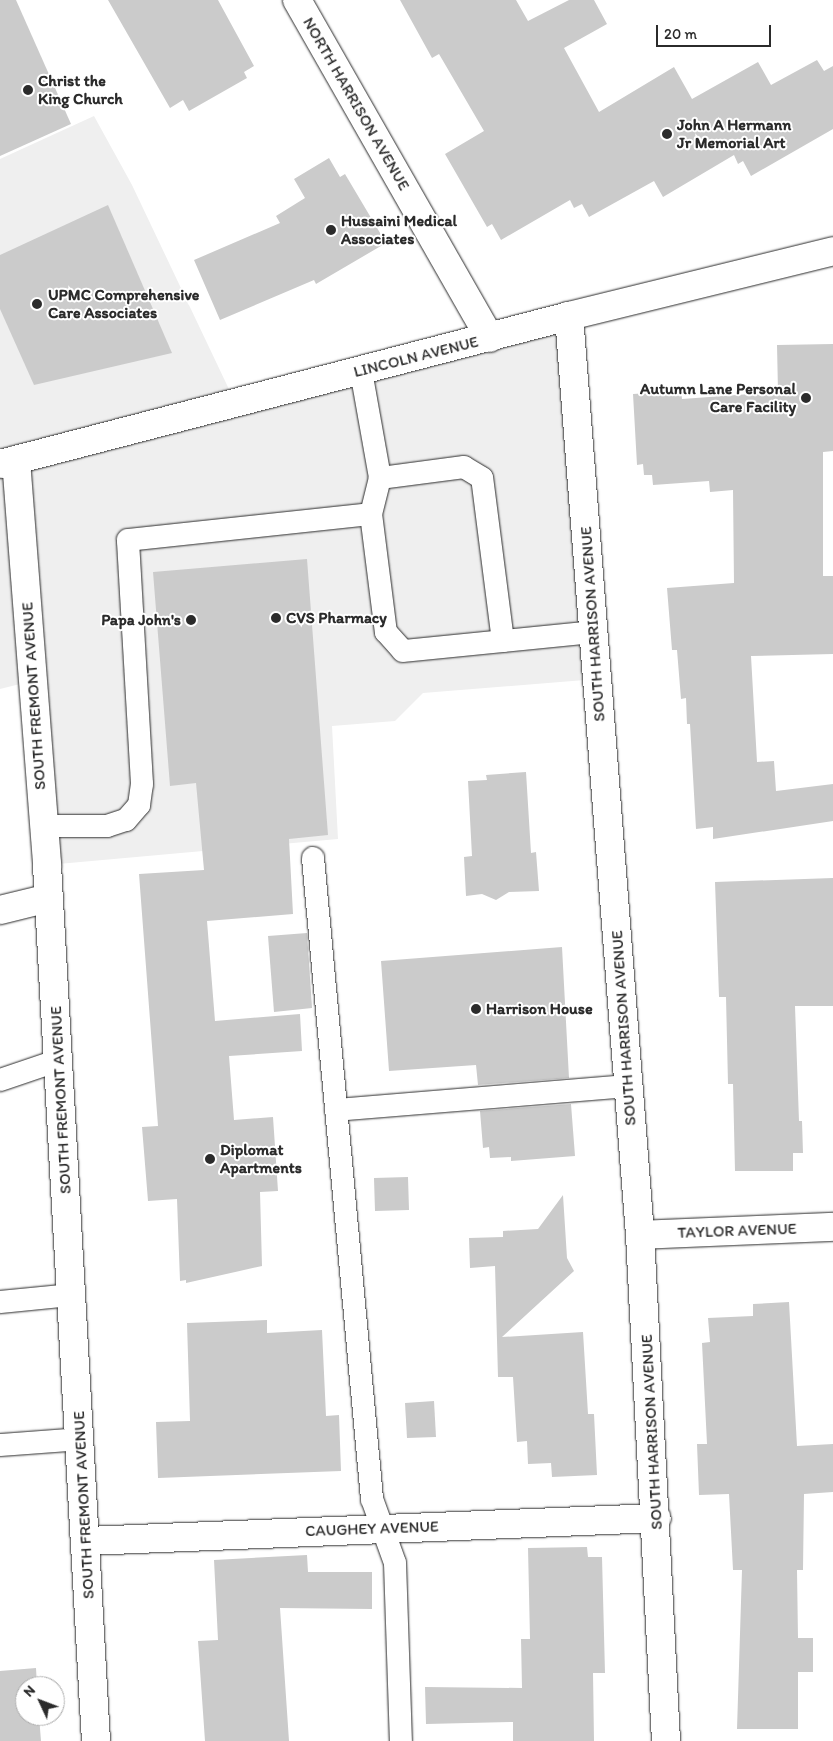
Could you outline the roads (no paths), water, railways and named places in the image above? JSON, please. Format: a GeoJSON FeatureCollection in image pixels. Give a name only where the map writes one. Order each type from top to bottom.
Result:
{"type":"FeatureCollection","features":[{"type":"Feature","properties":{"kind":"street","name":"NORTH HARRISON AVENUE"},"geometry":{"type":"LineString","coordinates":[[297,0],[490,338]]}},
{"type":"Feature","properties":{"kind":"street","name":"LINCOLN AVENUE"},"geometry":{"type":"LineString","coordinates":[[8,462],[569,316],[833,251]]}},
{"type":"Feature","properties":{"kind":"street","name":"SOUTH HARRISON AVENUE"},"geometry":{"type":"LineString","coordinates":[[569,316],[640,1235],[657,1518],[666,1741]]}},
{"type":"Feature","properties":{"kind":"street","name":"SOUTH FREMONT AVENUE"},"geometry":{"type":"LineString","coordinates":[[8,462],[44,826],[49,898],[87,1541],[96,1741]]}},
{"type":"Feature","properties":{"kind":"street"},"geometry":{"type":"LineString","coordinates":[[0,910],[49,898]]}},
{"type":"Feature","properties":{"kind":"street","name":"TAYLOR AVENUE"},"geometry":{"type":"LineString","coordinates":[[640,1235],[833,1227]]}},
{"type":"Feature","properties":{"kind":"street","name":"CAUGHEY AVENUE"},"geometry":{"type":"LineString","coordinates":[[87,1541],[657,1518]]}},
{"type":"Feature","properties":{"kind":"lane"},"geometry":{"type":"LineString","coordinates":[[361,371],[380,478],[371,514],[386,632],[403,651],[594,632]]}},
{"type":"Feature","properties":{"kind":"lane"},"geometry":{"type":"LineString","coordinates":[[380,478],[464,467],[482,478],[486,492],[503,640]]}},
{"type":"Feature","properties":{"kind":"lane"},"geometry":{"type":"LineString","coordinates":[[44,826],[107,826],[126,820],[139,805],[142,784],[128,540],[371,514]]}},
{"type":"Feature","properties":{"kind":"lane"},"geometry":{"type":"LineString","coordinates":[[313,858],[372,1499],[395,1563],[401,1741]]}},
{"type":"Feature","properties":{"kind":"lane"},"geometry":{"type":"LineString","coordinates":[[0,1080],[58,1060]]}},
{"type":"Feature","properties":{"kind":"lane"},"geometry":{"type":"LineString","coordinates":[[336,1110],[628,1086]]}},
{"type":"Feature","properties":{"kind":"lane"},"geometry":{"type":"LineString","coordinates":[[0,1302],[72,1296]]}},
{"type":"Feature","properties":{"kind":"lane"},"geometry":{"type":"LineString","coordinates":[[0,1444],[81,1439]]}},
{"type":"Feature","properties":{"kind":"place","name":"Christ the King Church"},"geometry":{"type":"Point","coordinates":[28,90]}},
{"type":"Feature","properties":{"kind":"place","name":"John A Hermann Jr Memorial Art"},"geometry":{"type":"Point","coordinates":[667,134]}},
{"type":"Feature","properties":{"kind":"place","name":"Hussaini Medical Associates"},"geometry":{"type":"Point","coordinates":[331,230]}},
{"type":"Feature","properties":{"kind":"place","name":"UPMC Comprehensive Care Associates"},"geometry":{"type":"Point","coordinates":[37,304]}},
{"type":"Feature","properties":{"kind":"place","name":"Autumn Lane Personal Care Facility"},"geometry":{"type":"Point","coordinates":[806,398]}},
{"type":"Feature","properties":{"kind":"place","name":"CVS Pharmacy"},"geometry":{"type":"Point","coordinates":[276,618]}},
{"type":"Feature","properties":{"kind":"place","name":"Papa John's"},"geometry":{"type":"Point","coordinates":[191,620]}},
{"type":"Feature","properties":{"kind":"place","name":"Harrison House"},"geometry":{"type":"Point","coordinates":[476,1009]}},
{"type":"Feature","properties":{"kind":"place","name":"Diplomat Apartments"},"geometry":{"type":"Point","coordinates":[210,1159]}}]}
